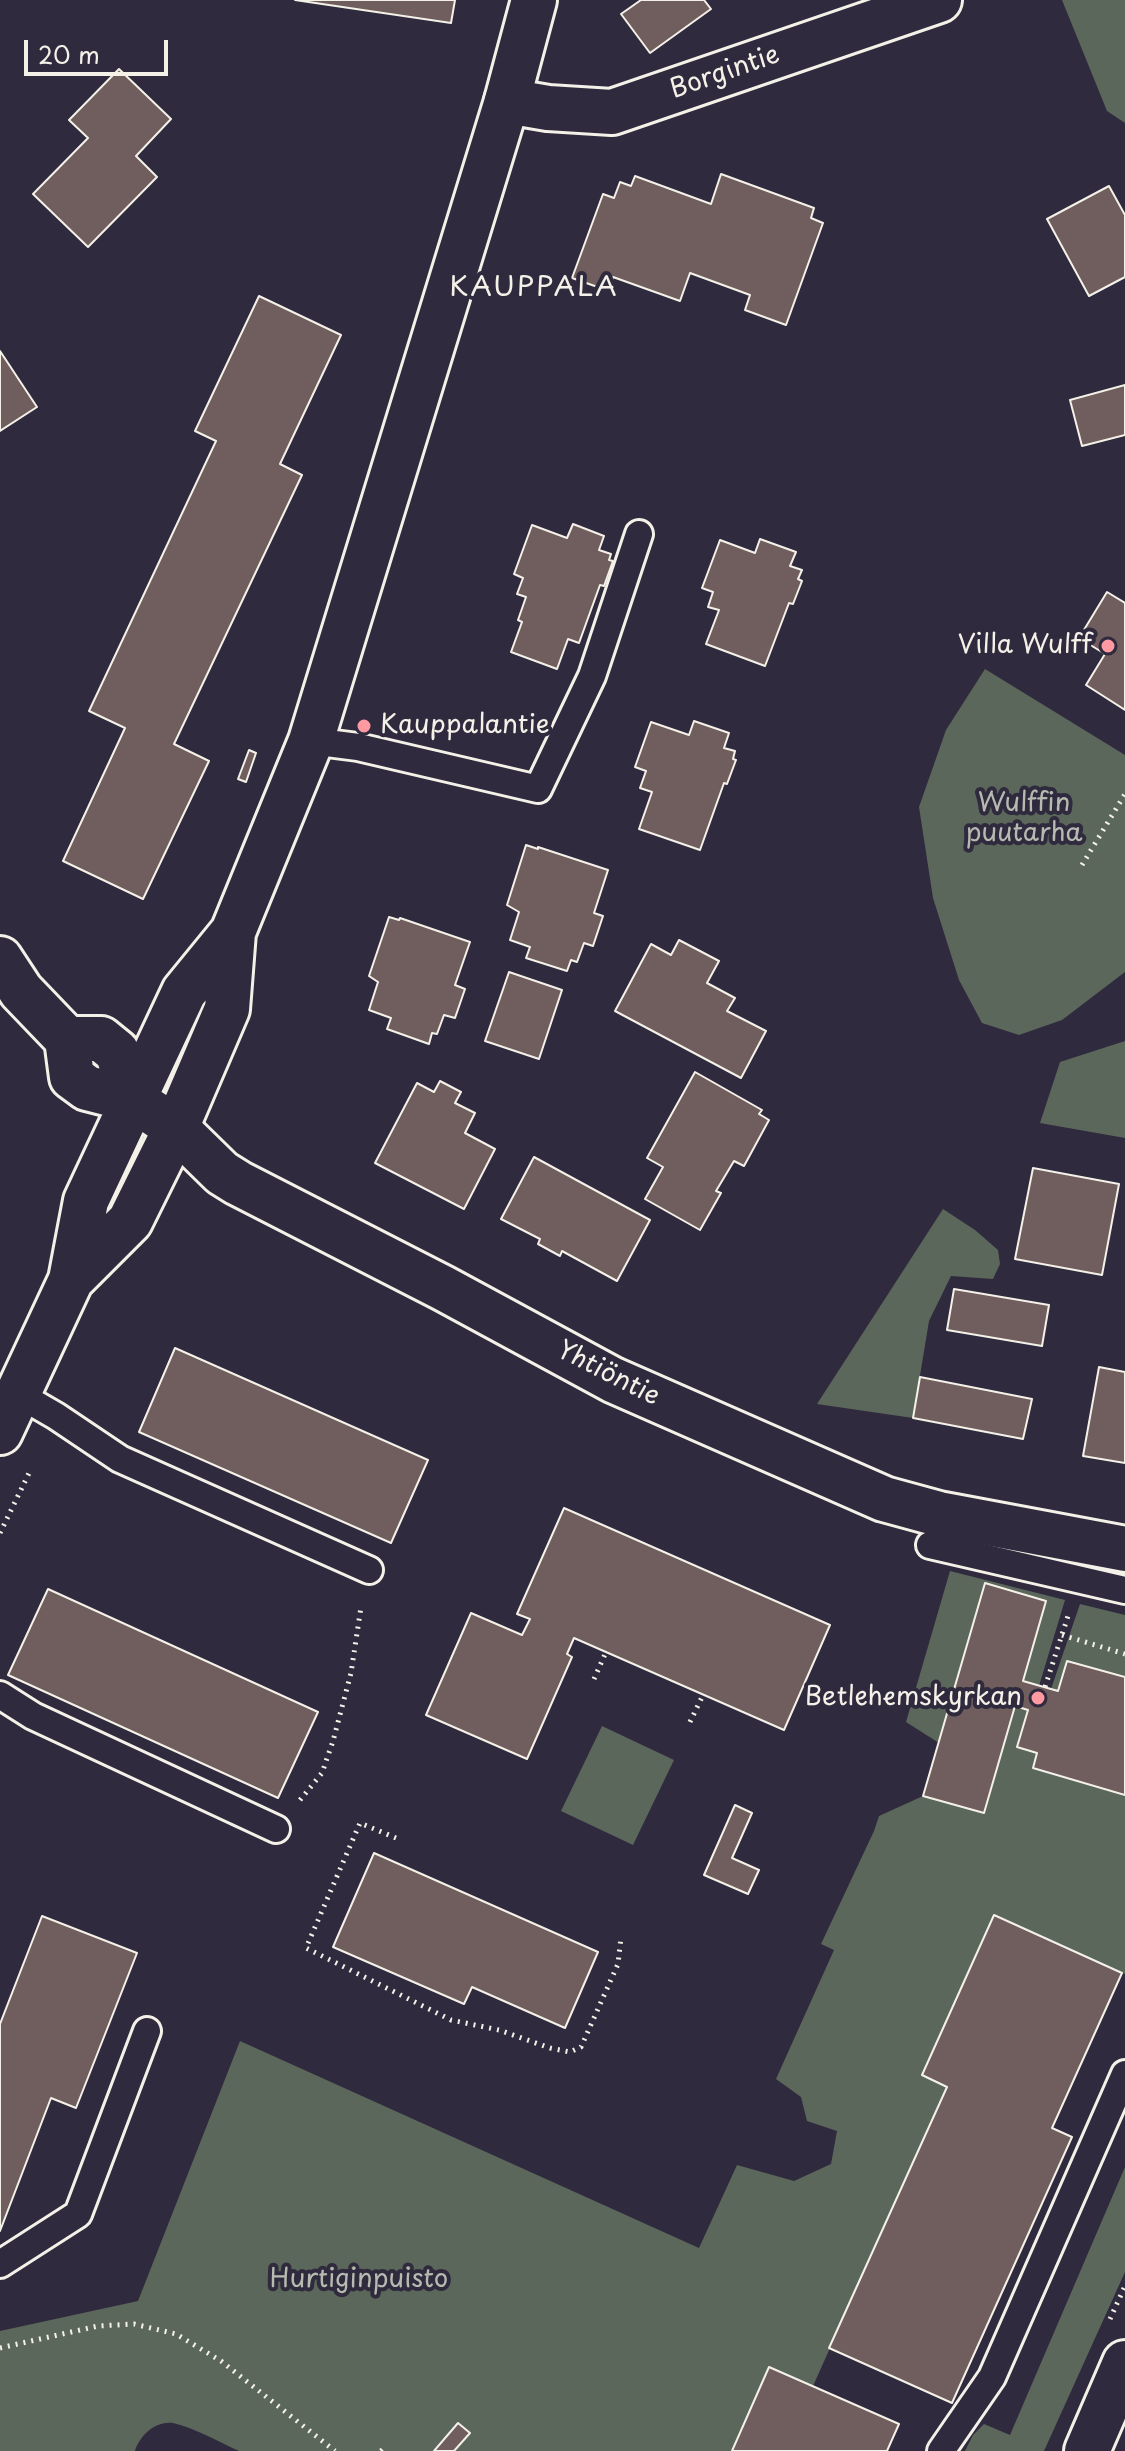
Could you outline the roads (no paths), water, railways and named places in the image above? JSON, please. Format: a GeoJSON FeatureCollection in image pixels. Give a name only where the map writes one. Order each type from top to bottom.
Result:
{"type":"FeatureCollection","features":[{"type":"Feature","properties":{"kind":"street"},"geometry":{"type":"LineString","coordinates":[[9,1413],[71,1280],[86,1201],[184,992],[233,932],[311,741],[507,101],[534,0]]}},
{"type":"Feature","properties":{"kind":"street","name":"Borgintie"},"geometry":{"type":"LineString","coordinates":[[507,101],[548,108],[612,112],[939,0]]}},
{"type":"Feature","properties":{"kind":"street"},"geometry":{"type":"LineString","coordinates":[[71,1280],[130,1221],[176,1128],[227,1009],[233,932]]}},
{"type":"Feature","properties":{"kind":"street","name":"Yhtiöntie"},"geometry":{"type":"LineString","coordinates":[[0,959],[21,991],[67,1039],[72,1077],[87,1088],[134,1100],[176,1128],[222,1173],[238,1183],[613,1380],[884,1499],[939,1514],[1125,1549]]}},
{"type":"Feature","properties":{"kind":"street"},"geometry":{"type":"LineString","coordinates":[[1087,2451],[1125,2363]]}},
{"type":"Feature","properties":{"kind":"lane"},"geometry":{"type":"LineString","coordinates":[[311,741],[358,747],[538,789],[592,676],[639,534]]}},
{"type":"Feature","properties":{"kind":"lane"},"geometry":{"type":"LineString","coordinates":[[9,1413],[56,1416],[120,1459],[369,1570]]}},
{"type":"Feature","properties":{"kind":"lane"},"geometry":{"type":"LineString","coordinates":[[930,1545],[1125,1590]]}},
{"type":"Feature","properties":{"kind":"lane"},"geometry":{"type":"LineString","coordinates":[[0,1695],[33,1716],[276,1829]]}},
{"type":"Feature","properties":{"kind":"lane"},"geometry":{"type":"LineString","coordinates":[[0,2264],[78,2214],[147,2031]]}},
{"type":"Feature","properties":{"kind":"lane"},"geometry":{"type":"LineString","coordinates":[[941,2451],[992,2377],[1125,2074]]}},
{"type":"Feature","properties":{"kind":"place","name":"Villa Wulff"},"geometry":{"type":"Point","coordinates":[1108,646]}},
{"type":"Feature","properties":{"kind":"place","name":"Kauppalantie"},"geometry":{"type":"Point","coordinates":[364,726]}},
{"type":"Feature","properties":{"kind":"place","name":"Betlehemskyrkan"},"geometry":{"type":"Point","coordinates":[1038,1698]}},
{"type":"Feature","properties":{"kind":"district","name":"KAUPPALA"},"geometry":{"type":"Point","coordinates":[534,288]}},
{"type":"Feature","properties":{"kind":"park label","name":"Wulffin puutarha"},"geometry":{"type":"Point","coordinates":[1024,819]}},
{"type":"Feature","properties":{"kind":"park label","name":"Hurtiginpuisto"},"geometry":{"type":"Point","coordinates":[359,2280]}}]}
